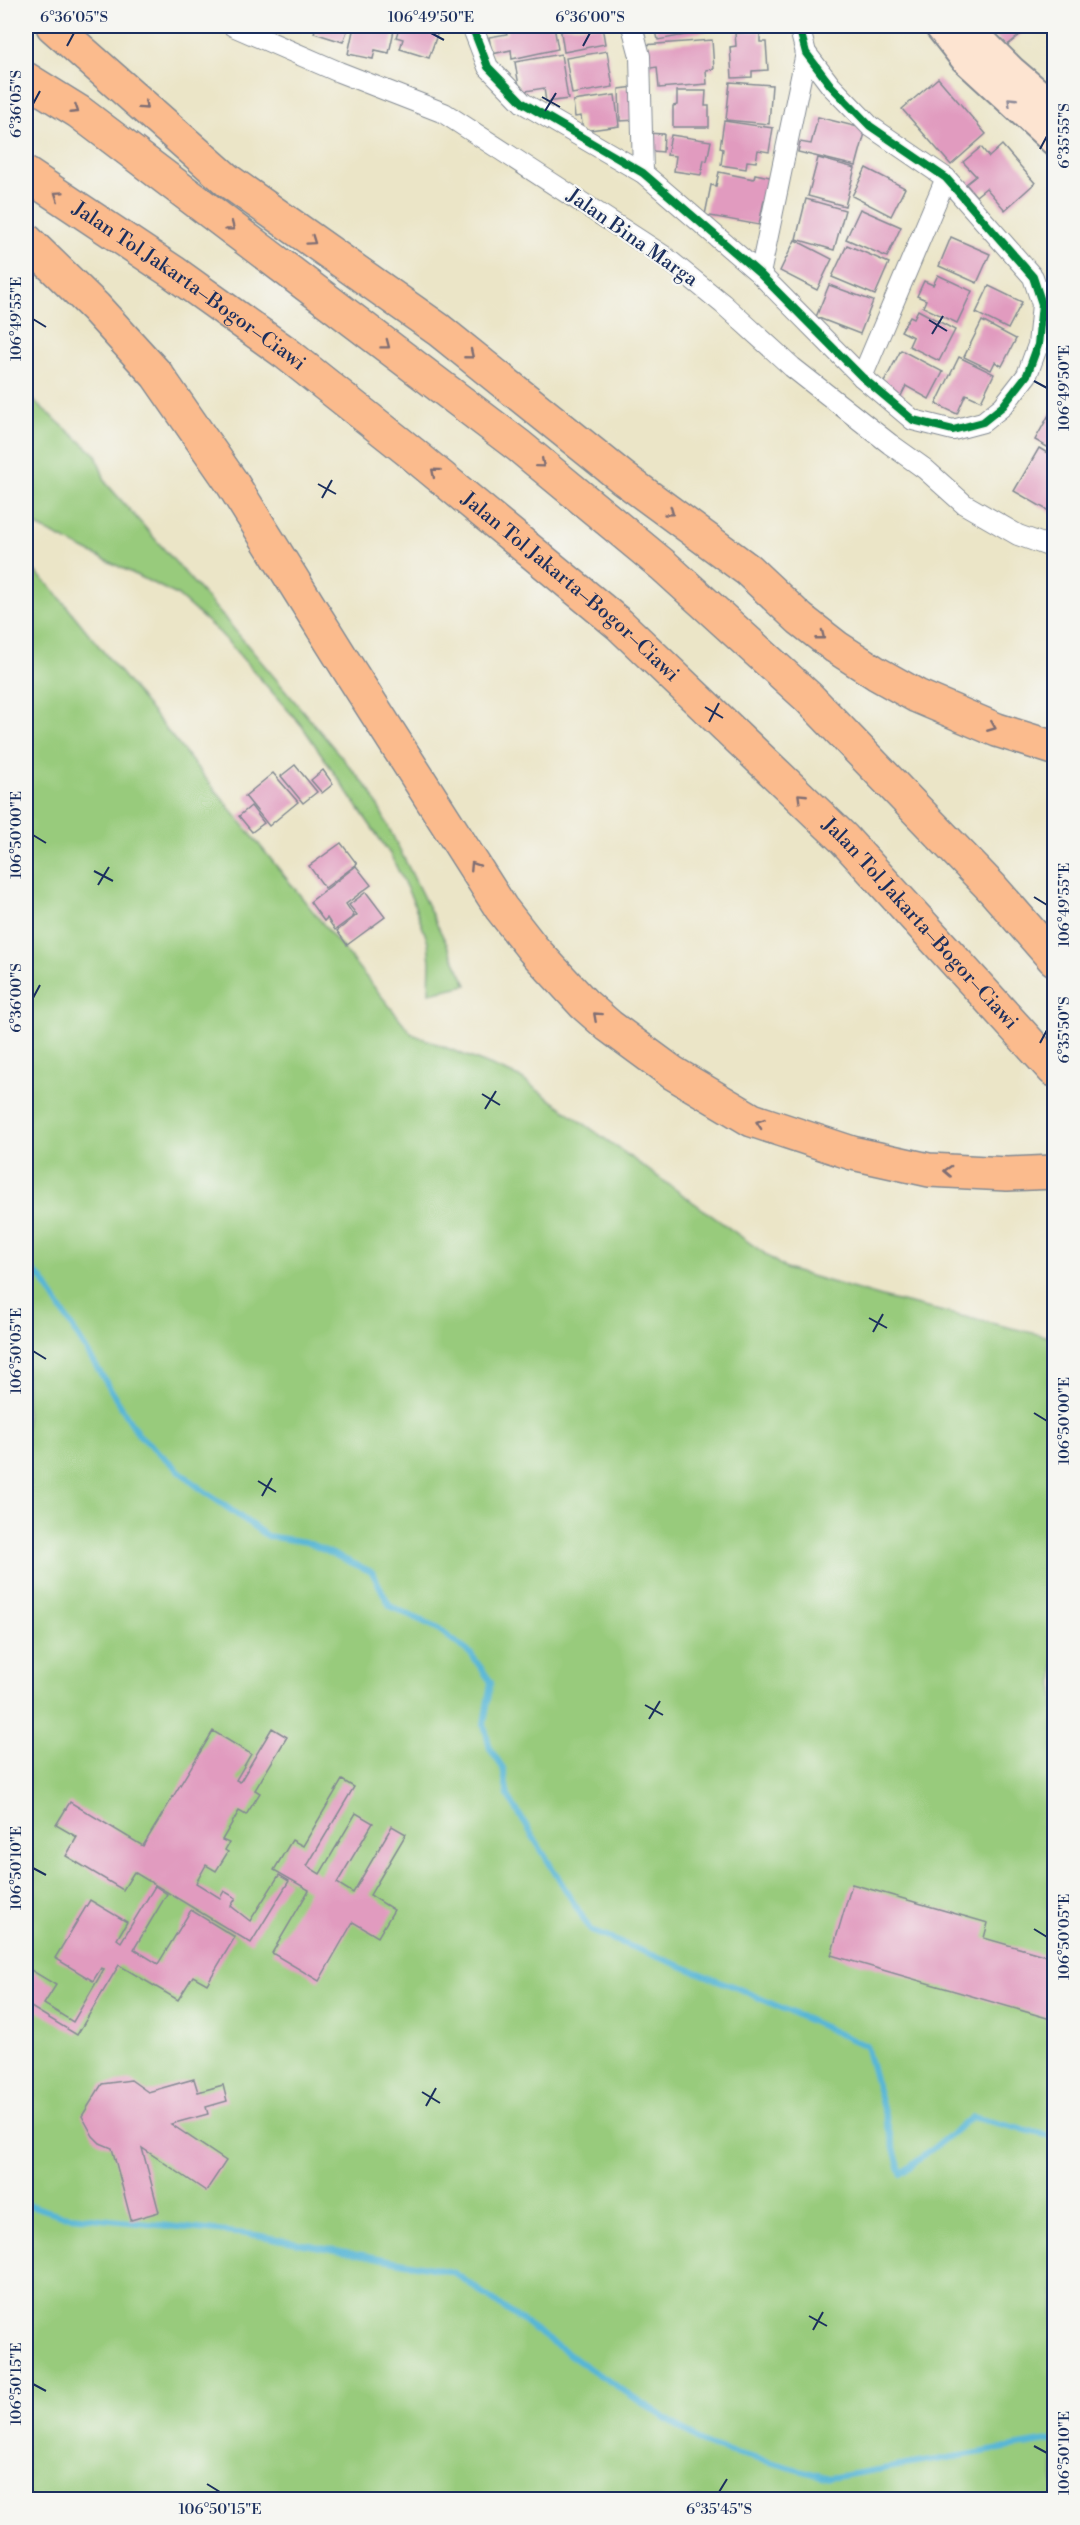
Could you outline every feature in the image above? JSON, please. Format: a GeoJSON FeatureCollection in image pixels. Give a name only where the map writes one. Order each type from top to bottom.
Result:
{"type":"FeatureCollection","features":[{"type":"Feature","properties":{"kind":"highway"},"geometry":{"type":"LineString","coordinates":[[53,26],[226,180],[440,330],[623,478],[748,570],[800,620],[836,647],[876,674],[918,696],[997,730],[1054,748]]}},
{"type":"Feature","properties":{"kind":"highway"},"geometry":{"type":"LineString","coordinates":[[26,79],[79,112],[519,446],[664,566],[808,697],[992,888],[1054,959]]}},
{"type":"Feature","properties":{"kind":"highway","name":"Jalan Tol Jakarta–Bogor–Ciawi"},"geometry":{"type":"LineString","coordinates":[[26,174],[173,272],[286,353],[620,624],[844,839],[1054,1070]]}},
{"type":"Feature","properties":{"kind":"highway"},"geometry":{"type":"LineString","coordinates":[[26,240],[94,307],[157,375],[171,394],[232,483],[501,908],[532,949],[584,1004],[609,1026],[673,1073],[752,1120],[852,1153],[929,1170],[1007,1174],[1054,1172]]}},
{"type":"Feature","properties":{"kind":"street","name":"Jalan Bina Marga"},"geometry":{"type":"LineString","coordinates":[[233,26],[339,72],[444,112],[664,256],[723,304],[792,367],[890,444],[926,469],[964,504],[1018,535],[1054,548]]}},
{"type":"Feature","properties":{"kind":"street"},"geometry":{"type":"LineString","coordinates":[[472,26],[488,67],[523,103],[643,173],[760,274],[862,377],[914,420],[953,430],[983,422],[1003,406],[1027,375],[1038,345],[1042,304],[1033,277],[946,178],[870,126],[831,86],[806,53],[799,26]]}},
{"type":"Feature","properties":{"kind":"street"},"geometry":{"type":"LineString","coordinates":[[632,26],[639,56],[643,173]]}},
{"type":"Feature","properties":{"kind":"street"},"geometry":{"type":"LineString","coordinates":[[939,26],[965,59],[1054,141]]}},
{"type":"Feature","properties":{"kind":"street"},"geometry":{"type":"LineString","coordinates":[[967,26],[1054,107]]}},
{"type":"Feature","properties":{"kind":"street"},"geometry":{"type":"LineString","coordinates":[[760,274],[806,53]]}},
{"type":"Feature","properties":{"kind":"street"},"geometry":{"type":"LineString","coordinates":[[862,377],[946,178]]}},
{"type":"Feature","properties":{"kind":"green space"},"geometry":{"type":"Polygon","coordinates":[[[26,394],[96,455],[106,483],[227,621],[371,792],[467,985],[429,993],[428,942],[413,901],[390,854],[302,726],[220,633],[177,595],[26,521],[26,394]]]}},
{"type":"Feature","properties":{"kind":"green space"},"geometry":{"type":"Polygon","coordinates":[[[26,563],[52,588],[412,1034],[519,1077],[786,1269],[889,1299],[1054,1338],[1054,2499],[26,2499],[26,563]]]}},
{"type":"Feature","properties":{"kind":"building"},"geometry":{"type":"Polygon","coordinates":[[[316,26],[349,26],[343,42],[314,33],[316,26]]]}},
{"type":"Feature","properties":{"kind":"building"},"geometry":{"type":"Polygon","coordinates":[[[354,26],[395,26],[389,53],[375,50],[373,59],[348,54],[354,26]]]}},
{"type":"Feature","properties":{"kind":"building"},"geometry":{"type":"Polygon","coordinates":[[[400,26],[440,26],[429,58],[400,49],[403,39],[396,37],[400,26]]]}},
{"type":"Feature","properties":{"kind":"building"},"geometry":{"type":"Polygon","coordinates":[[[506,26],[554,26],[558,49],[512,59],[511,50],[492,54],[489,37],[507,34],[506,26]]]}},
{"type":"Feature","properties":{"kind":"building"},"geometry":{"type":"Polygon","coordinates":[[[560,26],[602,26],[605,44],[564,52],[560,26]]]}},
{"type":"Feature","properties":{"kind":"building"},"geometry":{"type":"Polygon","coordinates":[[[655,26],[706,26],[707,31],[658,40],[655,26]]]}},
{"type":"Feature","properties":{"kind":"building"},"geometry":{"type":"Polygon","coordinates":[[[729,26],[749,26],[749,27],[729,30],[729,26]]]}},
{"type":"Feature","properties":{"kind":"building"},"geometry":{"type":"Polygon","coordinates":[[[1031,26],[1005,47],[988,27],[1031,26]]]}},
{"type":"Feature","properties":{"kind":"building"},"geometry":{"type":"Polygon","coordinates":[[[760,31],[760,42],[766,42],[768,70],[752,71],[752,77],[732,78],[730,47],[736,46],[735,33],[760,31]]]}},
{"type":"Feature","properties":{"kind":"building"},"geometry":{"type":"Polygon","coordinates":[[[712,40],[714,69],[706,70],[707,84],[659,88],[657,67],[645,69],[643,45],[712,40]]]}},
{"type":"Feature","properties":{"kind":"building"},"geometry":{"type":"Polygon","coordinates":[[[607,51],[613,87],[572,94],[566,58],[607,51]]]}},
{"type":"Feature","properties":{"kind":"building"},"geometry":{"type":"Polygon","coordinates":[[[561,54],[568,99],[546,102],[544,88],[520,92],[515,62],[561,54]]]}},
{"type":"Feature","properties":{"kind":"building"},"geometry":{"type":"Polygon","coordinates":[[[938,78],[986,134],[951,165],[902,109],[938,78]]]}},
{"type":"Feature","properties":{"kind":"building"},"geometry":{"type":"Polygon","coordinates":[[[730,82],[772,85],[769,124],[726,120],[730,82]]]}},
{"type":"Feature","properties":{"kind":"building"},"geometry":{"type":"Polygon","coordinates":[[[635,87],[637,120],[620,121],[619,89],[635,87]]]}},
{"type":"Feature","properties":{"kind":"building"},"geometry":{"type":"Polygon","coordinates":[[[677,91],[706,91],[705,106],[709,106],[709,127],[673,127],[673,106],[677,105],[677,91]]]}},
{"type":"Feature","properties":{"kind":"building"},"geometry":{"type":"Polygon","coordinates":[[[615,95],[619,126],[583,131],[581,116],[575,117],[573,101],[615,95]]]}},
{"type":"Feature","properties":{"kind":"building"},"geometry":{"type":"Polygon","coordinates":[[[818,117],[866,129],[856,166],[798,152],[800,142],[811,144],[818,117]]]}},
{"type":"Feature","properties":{"kind":"building"},"geometry":{"type":"Polygon","coordinates":[[[724,121],[773,128],[769,152],[758,150],[756,162],[747,161],[746,169],[721,165],[723,149],[720,148],[724,121]]]}},
{"type":"Feature","properties":{"kind":"building"},"geometry":{"type":"Polygon","coordinates":[[[644,133],[664,134],[663,152],[642,150],[644,133]]]}},
{"type":"Feature","properties":{"kind":"building"},"geometry":{"type":"Polygon","coordinates":[[[671,135],[711,141],[707,161],[704,160],[701,175],[674,171],[676,156],[667,155],[671,135]]]}},
{"type":"Feature","properties":{"kind":"building"},"geometry":{"type":"Polygon","coordinates":[[[1002,145],[1035,183],[1005,210],[986,188],[976,196],[966,184],[976,176],[963,162],[981,147],[989,157],[1002,145]]]}},
{"type":"Feature","properties":{"kind":"building"},"geometry":{"type":"Polygon","coordinates":[[[818,158],[855,168],[845,206],[808,196],[818,158]]]}},
{"type":"Feature","properties":{"kind":"building"},"geometry":{"type":"Polygon","coordinates":[[[866,168],[905,188],[891,216],[852,196],[866,168]]]}},
{"type":"Feature","properties":{"kind":"building"},"geometry":{"type":"Polygon","coordinates":[[[719,172],[754,179],[755,174],[775,178],[771,201],[764,200],[759,225],[705,215],[711,185],[716,186],[719,172]]]}},
{"type":"Feature","properties":{"kind":"building"},"geometry":{"type":"Polygon","coordinates":[[[806,199],[845,210],[834,250],[796,239],[806,199]]]}},
{"type":"Feature","properties":{"kind":"building"},"geometry":{"type":"Polygon","coordinates":[[[860,209],[901,227],[887,257],[846,239],[860,209]]]}},
{"type":"Feature","properties":{"kind":"building"},"geometry":{"type":"Polygon","coordinates":[[[951,237],[990,254],[977,283],[939,266],[951,237]]]}},
{"type":"Feature","properties":{"kind":"building"},"geometry":{"type":"Polygon","coordinates":[[[795,240],[832,259],[817,290],[780,271],[795,240]]]}},
{"type":"Feature","properties":{"kind":"building"},"geometry":{"type":"Polygon","coordinates":[[[847,245],[889,263],[875,295],[832,277],[847,245]]]}},
{"type":"Feature","properties":{"kind":"building"},"geometry":{"type":"Polygon","coordinates":[[[938,275],[972,291],[957,323],[923,307],[926,300],[917,296],[924,281],[933,285],[938,275]]]}},
{"type":"Feature","properties":{"kind":"building"},"geometry":{"type":"Polygon","coordinates":[[[829,285],[873,301],[860,334],[816,317],[829,285]]]}},
{"type":"Feature","properties":{"kind":"building"},"geometry":{"type":"Polygon","coordinates":[[[989,286],[1022,302],[1008,329],[976,313],[989,286]]]}},
{"type":"Feature","properties":{"kind":"building"},"geometry":{"type":"Polygon","coordinates":[[[918,310],[955,330],[939,361],[909,346],[913,337],[901,331],[910,316],[914,318],[918,310]]]}},
{"type":"Feature","properties":{"kind":"building"},"geometry":{"type":"Polygon","coordinates":[[[982,321],[1016,339],[1002,366],[995,362],[991,370],[964,357],[982,321]]]}},
{"type":"Feature","properties":{"kind":"building"},"geometry":{"type":"Polygon","coordinates":[[[901,350],[943,372],[929,399],[906,386],[900,398],[881,388],[901,350]]]}},
{"type":"Feature","properties":{"kind":"building"},"geometry":{"type":"Polygon","coordinates":[[[959,357],[994,374],[981,401],[966,394],[957,414],[936,404],[959,357]]]}},
{"type":"Feature","properties":{"kind":"building"},"geometry":{"type":"Polygon","coordinates":[[[1054,406],[1054,451],[1035,440],[1054,406]]]}},
{"type":"Feature","properties":{"kind":"building"},"geometry":{"type":"Polygon","coordinates":[[[1039,448],[1054,457],[1054,514],[1014,491],[1039,448]]]}},
{"type":"Feature","properties":{"kind":"building"},"geometry":{"type":"Polygon","coordinates":[[[295,765],[317,792],[303,803],[281,776],[295,765]]]}},
{"type":"Feature","properties":{"kind":"building"},"geometry":{"type":"Polygon","coordinates":[[[323,770],[333,784],[322,793],[311,780],[323,770]]]}},
{"type":"Feature","properties":{"kind":"building"},"geometry":{"type":"Polygon","coordinates":[[[273,773],[298,802],[269,826],[245,796],[273,773]]]}},
{"type":"Feature","properties":{"kind":"building"},"geometry":{"type":"Polygon","coordinates":[[[251,806],[264,823],[252,832],[239,816],[251,806]]]}},
{"type":"Feature","properties":{"kind":"building"},"geometry":{"type":"Polygon","coordinates":[[[341,843],[357,864],[325,888],[309,866],[341,843]]]}},
{"type":"Feature","properties":{"kind":"building"},"geometry":{"type":"Polygon","coordinates":[[[356,866],[371,885],[346,904],[354,916],[335,930],[327,918],[324,921],[310,902],[356,866]]]}},
{"type":"Feature","properties":{"kind":"building"},"geometry":{"type":"Polygon","coordinates":[[[366,892],[385,917],[347,945],[337,931],[357,915],[349,905],[366,892]]]}},
{"type":"Feature","properties":{"kind":"building"},"geometry":{"type":"Polygon","coordinates":[[[272,1728],[287,1737],[255,1790],[260,1793],[246,1815],[239,1811],[222,1840],[229,1843],[225,1850],[228,1852],[216,1871],[206,1865],[196,1883],[220,1898],[224,1891],[236,1898],[231,1906],[250,1921],[279,1875],[289,1881],[251,1943],[134,1872],[123,1890],[66,1856],[77,1837],[56,1825],[70,1802],[143,1846],[213,1731],[251,1754],[236,1780],[240,1782],[272,1728]]]}},
{"type":"Feature","properties":{"kind":"building"},"geometry":{"type":"Polygon","coordinates":[[[342,1780],[354,1787],[307,1866],[320,1874],[356,1813],[373,1823],[337,1883],[353,1893],[392,1826],[406,1834],[370,1895],[394,1910],[378,1937],[353,1922],[319,1981],[272,1953],[309,1890],[274,1870],[292,1840],[303,1846],[342,1780]]]}},
{"type":"Feature","properties":{"kind":"building"},"geometry":{"type":"Polygon","coordinates":[[[852,1884],[988,1923],[984,1938],[1054,1958],[1054,2020],[831,1955],[852,1884]]]}},
{"type":"Feature","properties":{"kind":"building"},"geometry":{"type":"Polygon","coordinates":[[[155,1886],[167,1894],[134,1949],[158,1964],[191,1910],[235,1937],[207,1984],[193,1976],[178,2000],[119,1965],[77,2035],[26,2004],[26,1967],[56,1985],[44,2004],[73,2022],[104,1969],[101,1968],[93,1981],[55,1958],[90,1900],[127,1922],[117,1939],[121,1942],[155,1886]]]}},
{"type":"Feature","properties":{"kind":"building"},"geometry":{"type":"Polygon","coordinates":[[[194,2079],[198,2092],[223,2085],[227,2101],[206,2107],[208,2114],[171,2124],[226,2161],[206,2191],[142,2148],[159,2212],[131,2220],[112,2148],[100,2143],[93,2136],[82,2116],[102,2084],[131,2080],[148,2092],[194,2079]]]}},
{"type":"Feature","properties":{"kind":"waterway"},"geometry":{"type":"LineString","coordinates":[[26,1264],[43,1280],[138,1434],[193,1483],[267,1536],[306,1542],[372,1572],[390,1606],[437,1628],[471,1654],[491,1682],[484,1724],[490,1749],[503,1768],[508,1796],[591,1931],[735,1987],[866,2046],[901,2174],[972,2117],[1054,2137]]}},
{"type":"Feature","properties":{"kind":"waterway"},"geometry":{"type":"LineString","coordinates":[[26,2204],[61,2215],[256,2235],[453,2272],[580,2362],[706,2445],[829,2478],[1054,2440]]}},
{"type":"Feature","properties":{"kind":"cycle path"},"geometry":{"type":"LineString","coordinates":[[472,26],[488,67],[523,103],[643,173],[760,274],[862,377],[913,420],[953,430],[983,422],[1003,406],[1027,375],[1038,345],[1042,304],[1033,277],[946,178],[870,126],[831,86],[806,53],[799,26]]}}]}
